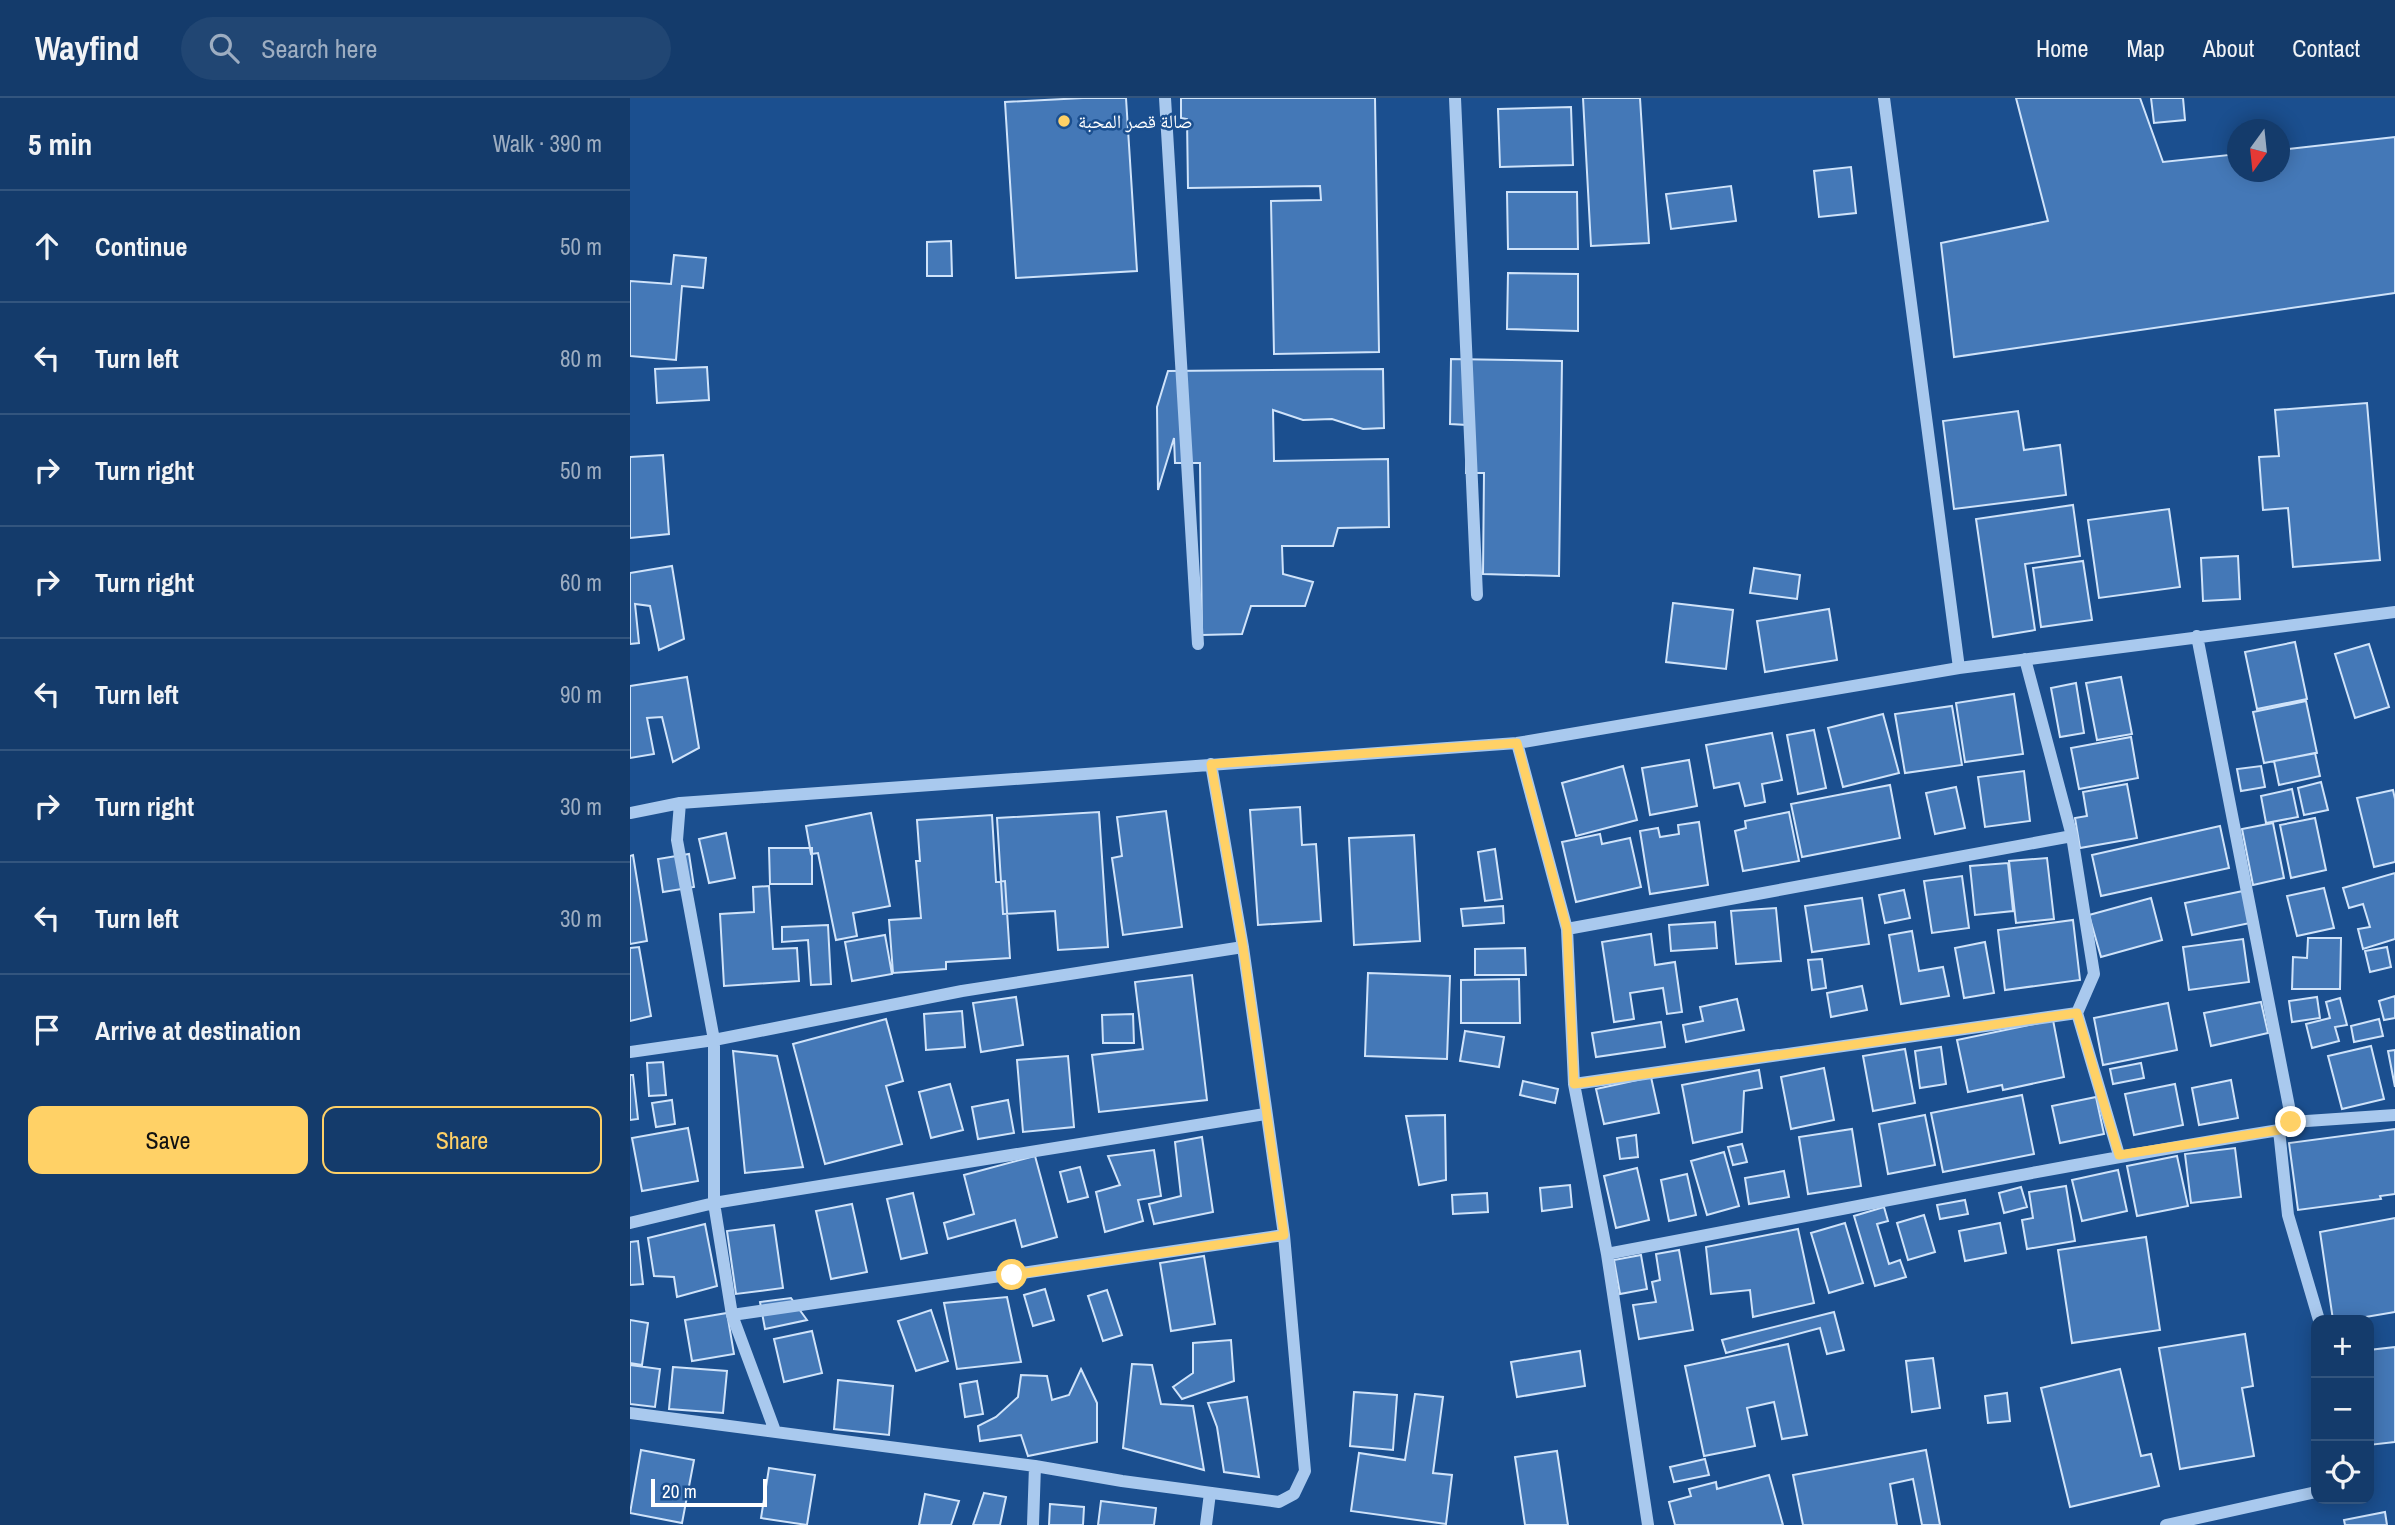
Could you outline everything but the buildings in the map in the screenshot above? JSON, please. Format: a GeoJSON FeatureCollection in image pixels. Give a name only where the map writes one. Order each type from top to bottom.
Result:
{"type":"FeatureCollection","features":[{"type":"Feature","properties":{"kind":"street"},"geometry":{"type":"LineString","coordinates":[[1165,98],[1198,644]]}},
{"type":"Feature","properties":{"kind":"street"},"geometry":{"type":"LineString","coordinates":[[1455,98],[1477,595]]}},
{"type":"Feature","properties":{"kind":"street"},"geometry":{"type":"LineString","coordinates":[[1884,98],[1959,668]]}},
{"type":"Feature","properties":{"kind":"street"},"geometry":{"type":"LineString","coordinates":[[630,813],[680,803],[1517,743],[1959,668],[2395,612]]}},
{"type":"Feature","properties":{"kind":"street"},"geometry":{"type":"LineString","coordinates":[[2197,636],[2291,1122]]}},
{"type":"Feature","properties":{"kind":"street"},"geometry":{"type":"LineString","coordinates":[[2025,659],[2072,836],[2094,974],[2077,1013],[2119,1155]]}},
{"type":"Feature","properties":{"kind":"street"},"geometry":{"type":"LineString","coordinates":[[1517,743],[1567,929],[1574,1084],[1607,1254],[1648,1525]]}},
{"type":"Feature","properties":{"kind":"street"},"geometry":{"type":"LineString","coordinates":[[630,1413],[1035,1466],[1279,1502],[1294,1494],[1305,1471],[1284,1235],[1243,947],[1211,764]]}},
{"type":"Feature","properties":{"kind":"street"},"geometry":{"type":"LineString","coordinates":[[680,803],[677,840],[714,1040],[714,1203],[732,1315],[775,1432]]}},
{"type":"Feature","properties":{"kind":"street"},"geometry":{"type":"LineString","coordinates":[[1567,929],[2072,836]]}},
{"type":"Feature","properties":{"kind":"street"},"geometry":{"type":"LineString","coordinates":[[630,1052],[714,1040],[962,991],[1243,947]]}},
{"type":"Feature","properties":{"kind":"street"},"geometry":{"type":"LineString","coordinates":[[1574,1084],[2077,1013]]}},
{"type":"Feature","properties":{"kind":"street"},"geometry":{"type":"LineString","coordinates":[[630,1223],[714,1203],[1265,1114]]}},
{"type":"Feature","properties":{"kind":"street"},"geometry":{"type":"LineString","coordinates":[[1607,1254],[2119,1155],[2279,1130],[2291,1122],[2395,1115]]}},
{"type":"Feature","properties":{"kind":"street"},"geometry":{"type":"LineString","coordinates":[[2279,1130],[2288,1215],[2318,1315]]}},
{"type":"Feature","properties":{"kind":"street"},"geometry":{"type":"LineString","coordinates":[[732,1315],[1284,1235]]}},
{"type":"Feature","properties":{"kind":"street"},"geometry":{"type":"LineString","coordinates":[[1033,1525],[1035,1466]]}},
{"type":"Feature","properties":{"kind":"street"},"geometry":{"type":"LineString","coordinates":[[1206,1525],[1210,1493]]}},
{"type":"Feature","properties":{"kind":"street"},"geometry":{"type":"LineString","coordinates":[[2166,1525],[2311,1493]]}},
{"type":"Feature","properties":{"kind":"place","name":"صالة قصر المحبة"},"geometry":{"type":"Point","coordinates":[1064,121]}},
{"type":"Feature","properties":{"kind":"route"},"geometry":{"type":"LineString","coordinates":[[1012,1275],[1284,1235],[1243,947],[1211,764],[1517,743],[1567,929],[1574,1084],[2077,1013],[2119,1155],[2279,1130],[2291,1122]]}}]}
